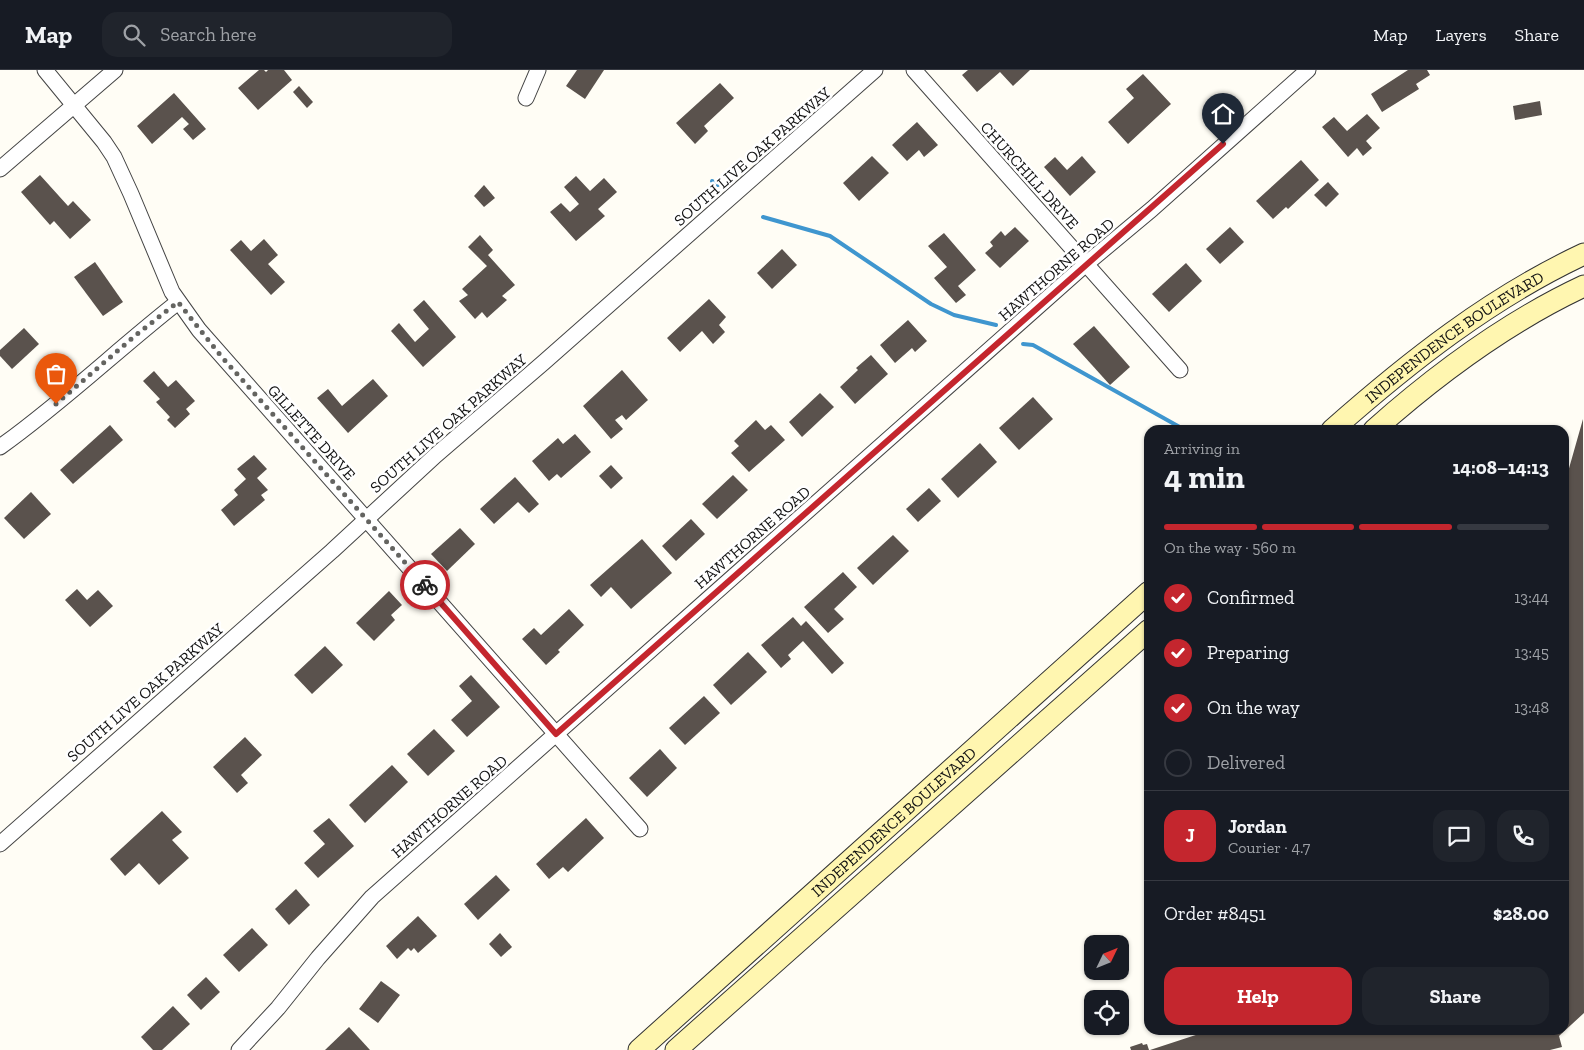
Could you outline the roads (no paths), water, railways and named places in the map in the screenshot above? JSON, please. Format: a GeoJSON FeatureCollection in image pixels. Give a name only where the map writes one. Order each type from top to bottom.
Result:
{"type":"FeatureCollection","features":[{"type":"Feature","properties":{"kind":"main road","name":"INDEPENDENCE BOULEVARD"},"geometry":{"type":"LineString","coordinates":[[1338,425],[1374,392],[1481,311],[1584,254]]}},
{"type":"Feature","properties":{"kind":"main road","name":"INDEPENDENCE BOULEVARD"},"geometry":{"type":"LineString","coordinates":[[1380,425],[1450,367],[1482,345],[1548,304],[1584,286]]}},
{"type":"Feature","properties":{"kind":"main road"},"geometry":{"type":"LineString","coordinates":[[1346,425],[1374,392]]}},
{"type":"Feature","properties":{"kind":"main road","name":"INDEPENDENCE BOULEVARD"},"geometry":{"type":"LineString","coordinates":[[638,1050],[1144,596]]}},
{"type":"Feature","properties":{"kind":"main road","name":"INDEPENDENCE BOULEVARD"},"geometry":{"type":"LineString","coordinates":[[676,1050],[1144,634]]}},
{"type":"Feature","properties":{"kind":"street","name":"GILLETTE DRIVE"},"geometry":{"type":"LineString","coordinates":[[45,70],[114,157],[164,276],[178,302],[221,356],[640,830]]}},
{"type":"Feature","properties":{"kind":"street"},"geometry":{"type":"LineString","coordinates":[[0,169],[115,70]]}},
{"type":"Feature","properties":{"kind":"street"},"geometry":{"type":"LineString","coordinates":[[526,98],[538,70]]}},
{"type":"Feature","properties":{"kind":"street","name":"SOUTH LIVE OAK PARKWAY"},"geometry":{"type":"LineString","coordinates":[[0,844],[436,455],[875,70]]}},
{"type":"Feature","properties":{"kind":"street","name":"CHURCHILL DRIVE"},"geometry":{"type":"LineString","coordinates":[[914,70],[1180,370]]}},
{"type":"Feature","properties":{"kind":"street","name":"HAWTHORNE ROAD"},"geometry":{"type":"LineString","coordinates":[[239,1050],[278,1008],[318,958],[372,897],[1086,264],[1152,209],[1308,70]]}},
{"type":"Feature","properties":{"kind":"street"},"geometry":{"type":"LineString","coordinates":[[0,447],[29,426],[136,335],[178,302]]}},
{"type":"Feature","properties":{"kind":"waterway"},"geometry":{"type":"LineString","coordinates":[[712,181],[718,185]]}},
{"type":"Feature","properties":{"kind":"waterway"},"geometry":{"type":"LineString","coordinates":[[763,217],[830,236],[931,304],[954,315],[996,325]]}},
{"type":"Feature","properties":{"kind":"waterway"},"geometry":{"type":"LineString","coordinates":[[1023,344],[1033,345],[1176,425]]}}]}
